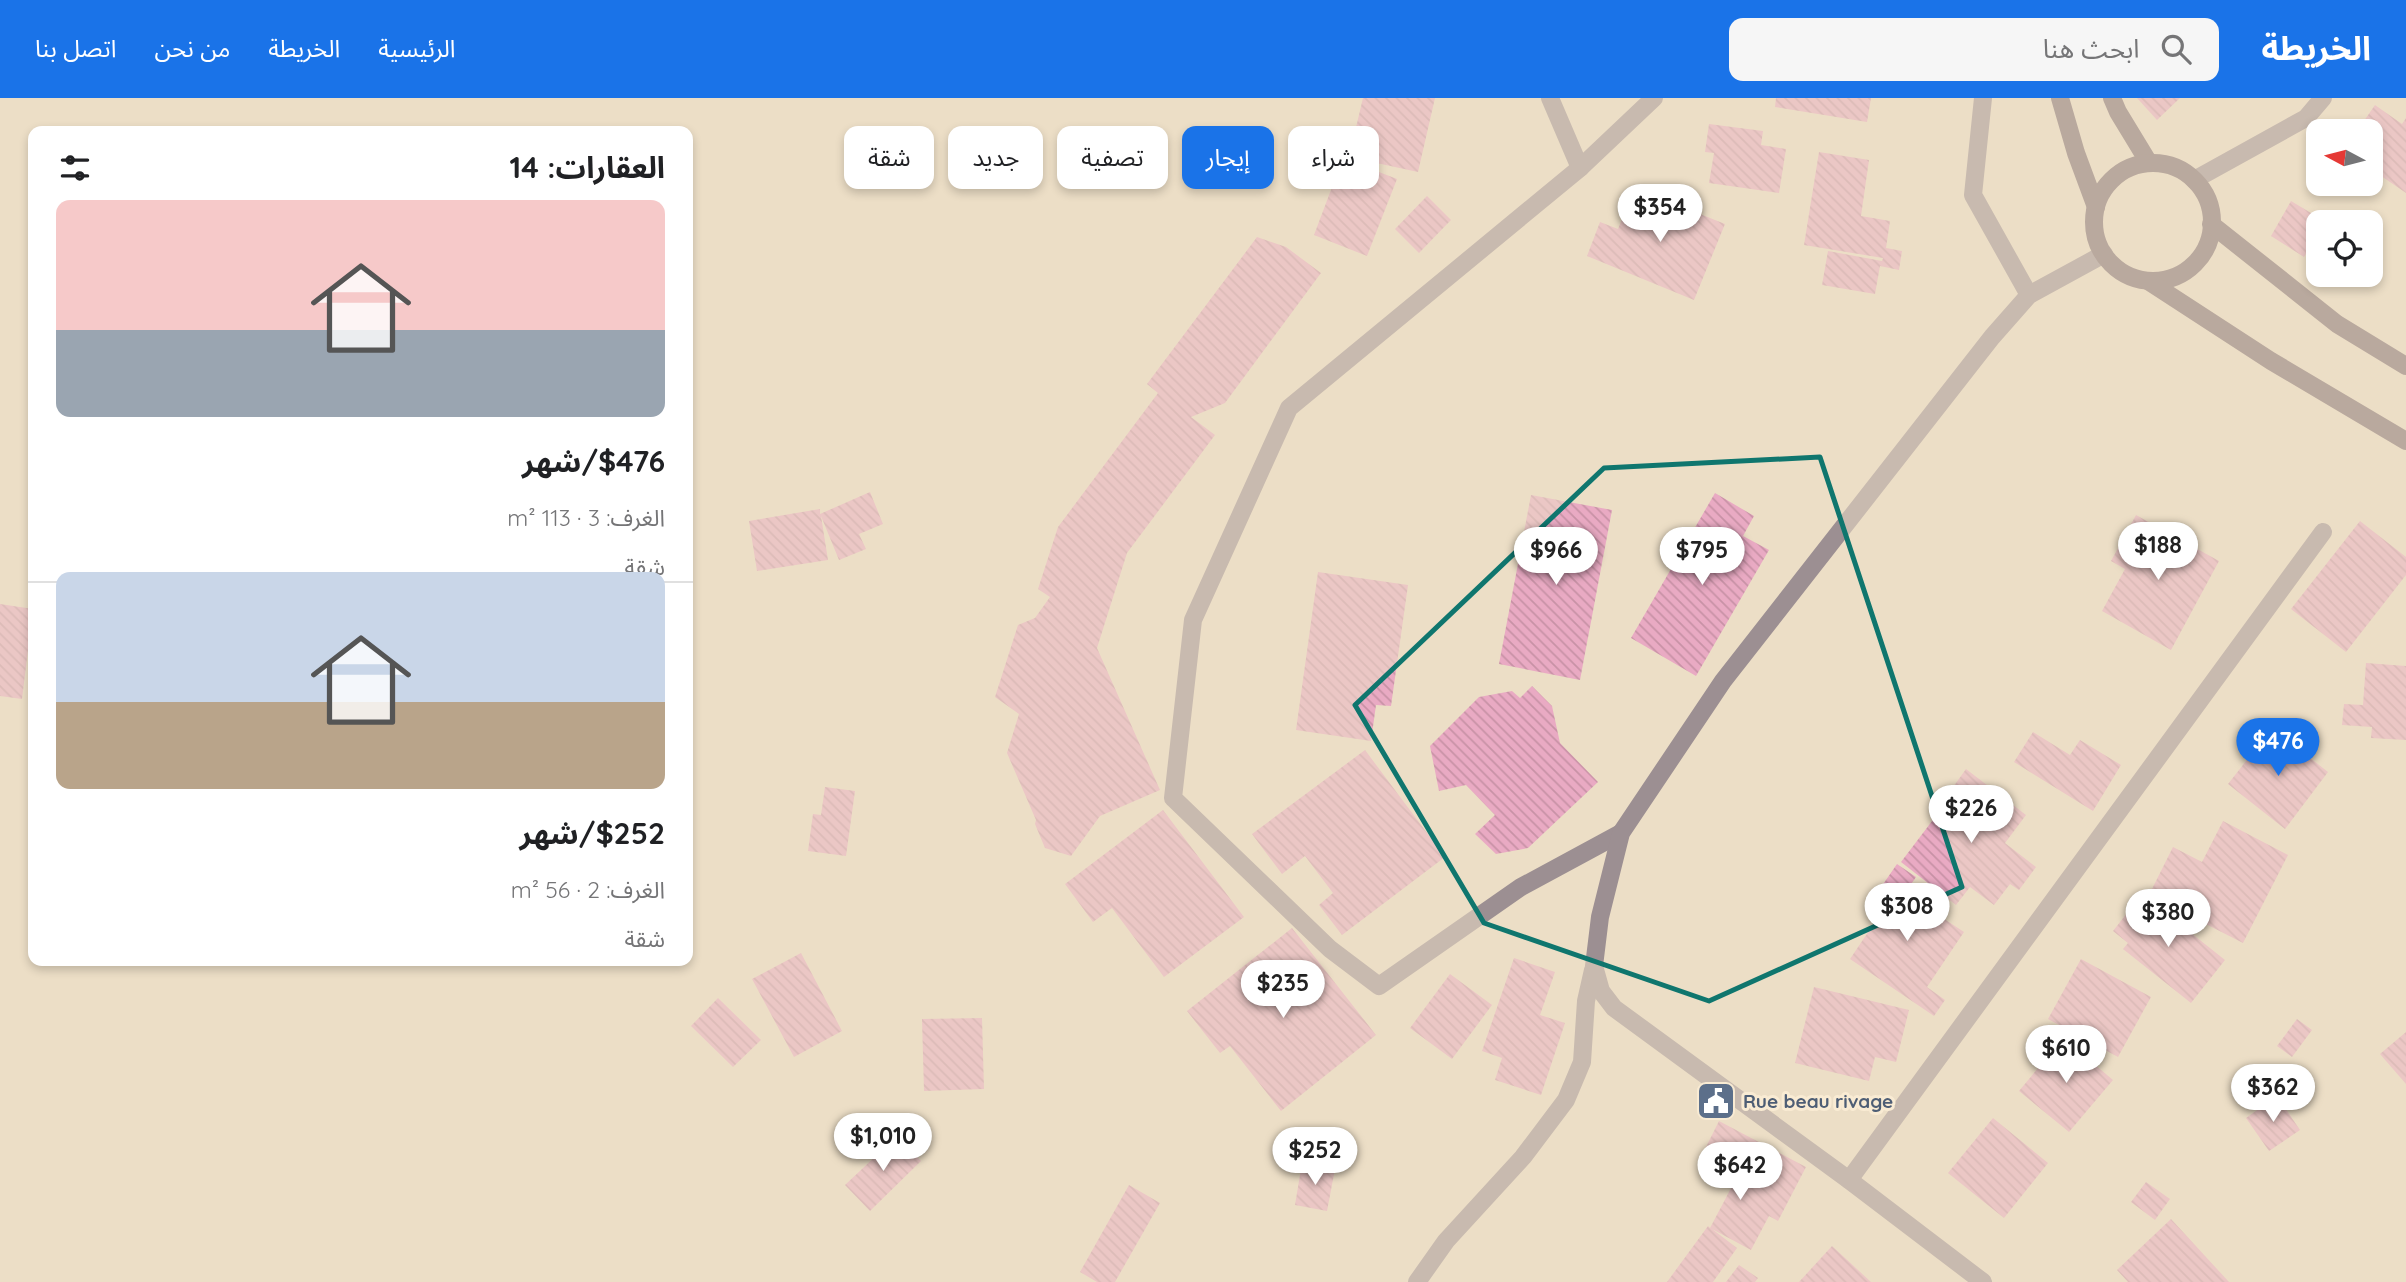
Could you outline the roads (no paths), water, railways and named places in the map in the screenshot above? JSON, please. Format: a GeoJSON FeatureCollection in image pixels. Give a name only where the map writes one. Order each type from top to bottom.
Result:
{"type":"FeatureCollection","features":[{"type":"Feature","properties":{"kind":"main road"},"geometry":{"type":"LineString","coordinates":[[2060,98],[2076,153],[2096,206]]}},
{"type":"Feature","properties":{"kind":"main road"},"geometry":{"type":"LineString","coordinates":[[2112,98],[2149,163]]}},
{"type":"Feature","properties":{"kind":"main road"},"geometry":{"type":"LineString","coordinates":[[2148,281],[2174,277],[2196,261],[2209,238],[2211,224],[2208,200],[2194,180],[2174,167],[2149,163],[2126,169],[2116,176],[2100,195],[2096,206],[2094,231],[2104,254],[2122,273],[2148,281],[2271,361],[2406,441]]}},
{"type":"Feature","properties":{"kind":"main road"},"geometry":{"type":"LineString","coordinates":[[2211,224],[2337,324],[2406,366]]}},
{"type":"Feature","properties":{"kind":"street"},"geometry":{"type":"LineString","coordinates":[[1550,98],[1580,168]]}},
{"type":"Feature","properties":{"kind":"street"},"geometry":{"type":"LineString","coordinates":[[1621,833],[1521,887],[1380,986],[1330,949],[1173,798],[1193,620],[1289,408],[1580,168],[1654,98]]}},
{"type":"Feature","properties":{"kind":"street"},"geometry":{"type":"LineString","coordinates":[[1983,98],[1973,195],[2029,295]]}},
{"type":"Feature","properties":{"kind":"street"},"geometry":{"type":"LineString","coordinates":[[2194,180],[2306,118],[2323,98]]}},
{"type":"Feature","properties":{"kind":"street"},"geometry":{"type":"LineString","coordinates":[[1417,1282],[1446,1241],[1523,1157],[1566,1100],[1582,1062],[1586,1001],[1594,966],[1600,917],[1621,833],[1723,681],[1992,337],[2029,295],[2104,254]]}},
{"type":"Feature","properties":{"kind":"street"},"geometry":{"type":"LineString","coordinates":[[1849,1180],[2323,532]]}},
{"type":"Feature","properties":{"kind":"street"},"geometry":{"type":"LineString","coordinates":[[1594,966],[1601,991],[1614,1008],[1983,1282]]}},
{"type":"Feature","properties":{"kind":"place","name":"Rue beau rivage"},"geometry":{"type":"Point","coordinates":[1716,1101]}}]}
